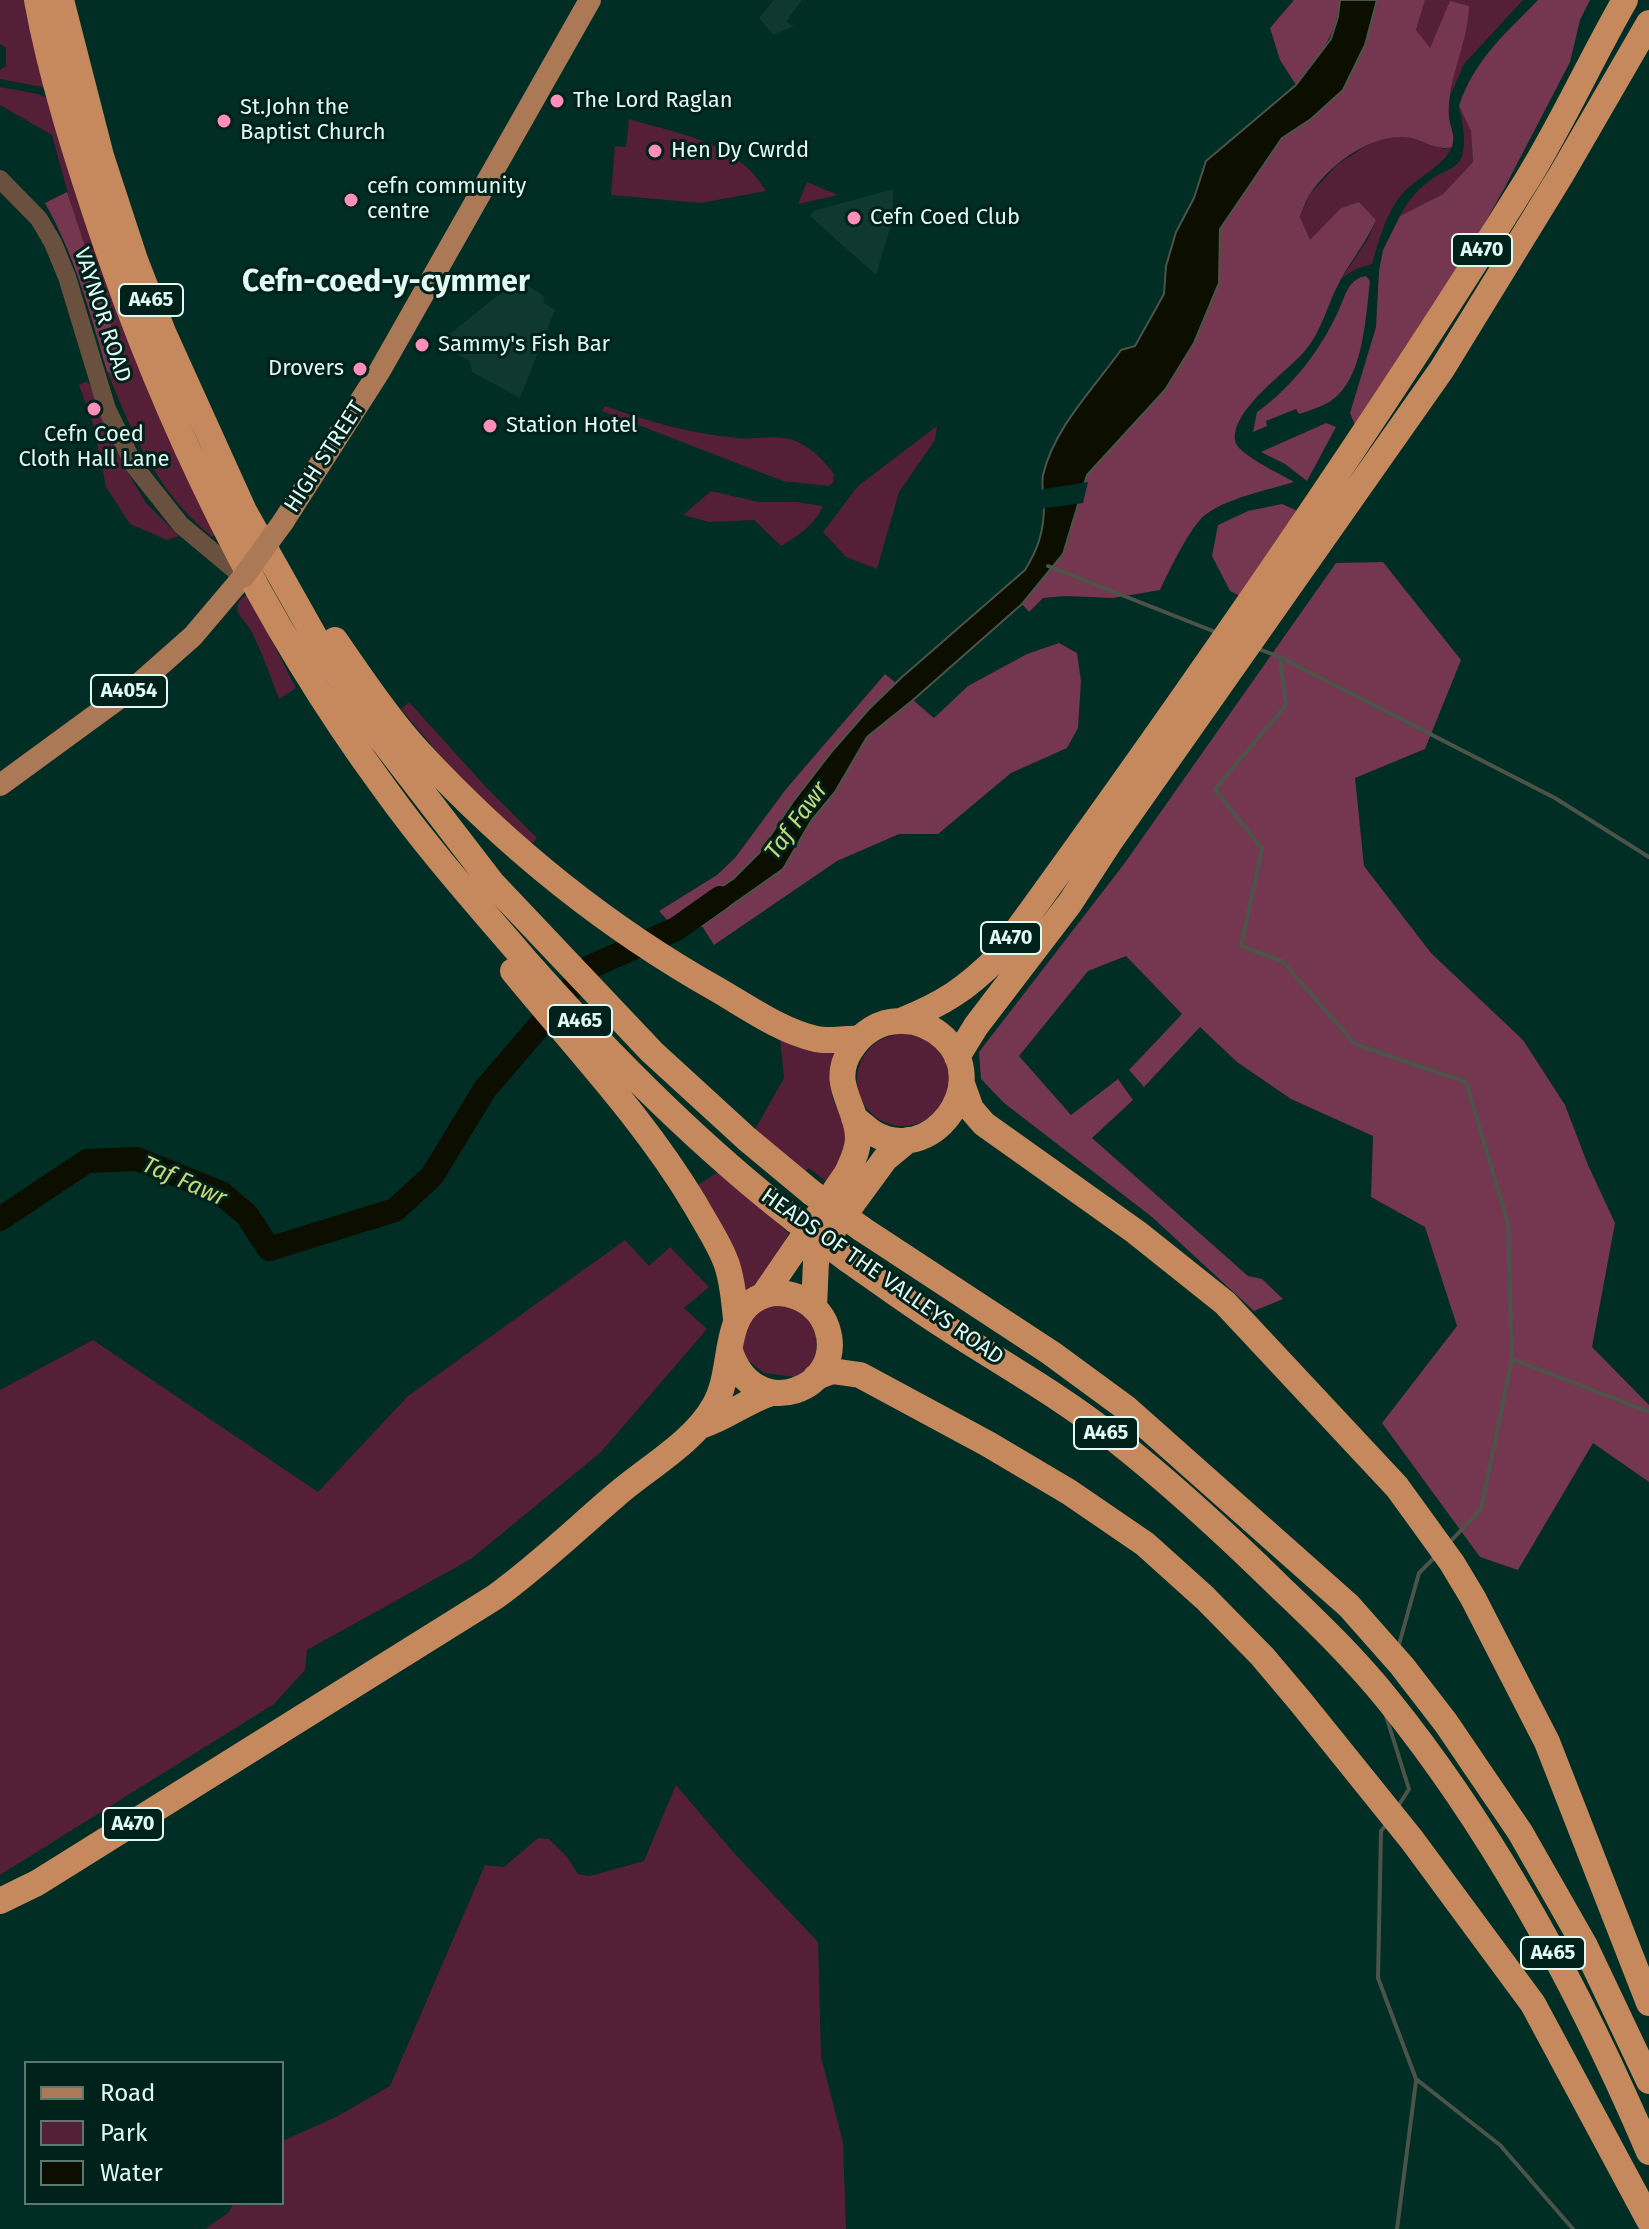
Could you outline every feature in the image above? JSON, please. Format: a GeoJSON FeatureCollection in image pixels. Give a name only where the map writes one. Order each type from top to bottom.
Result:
{"type":"FeatureCollection","features":[{"type":"Feature","properties":{"kind":"highway","name":"A465"},"geometry":{"type":"LineString","coordinates":[[37,0],[44,40],[74,149],[151,369],[206,487],[297,656],[384,789],[389,811],[450,865]]}},
{"type":"Feature","properties":{"kind":"highway","name":"HEADS OF THE VALLEYS ROAD"},"geometry":{"type":"LineString","coordinates":[[61,0],[97,142],[135,260],[201,418],[244,511],[283,583],[369,723],[450,865],[577,1019],[725,1164],[847,1259],[1112,1437],[1228,1536],[1338,1643],[1388,1700],[1492,1848],[1553,1953],[1615,2073],[1649,2152]]}},
{"type":"Feature","properties":{"kind":"highway","name":"A470"},"geometry":{"type":"LineString","coordinates":[[903,1020],[941,1004],[973,982],[997,958],[1101,834],[1335,500],[1529,177],[1625,0]]}},
{"type":"Feature","properties":{"kind":"highway","name":"A470"},"geometry":{"type":"LineString","coordinates":[[1335,500],[1442,369],[1561,175],[1649,23]]}},
{"type":"Feature","properties":{"kind":"highway"},"geometry":{"type":"LineString","coordinates":[[283,583],[304,597],[417,750],[523,855],[614,926],[681,969],[785,1028],[821,1040],[858,1039]]}},
{"type":"Feature","properties":{"kind":"highway","name":"A470"},"geometry":{"type":"LineString","coordinates":[[957,1057],[976,1026],[1070,903],[1101,834]]}},
{"type":"Feature","properties":{"kind":"highway","name":"HEADS OF THE VALLEYS ROAD"},"geometry":{"type":"LineString","coordinates":[[450,865],[492,883],[652,1052],[747,1139],[812,1193],[1051,1353],[1126,1408],[1349,1606],[1402,1666],[1446,1723],[1520,1832],[1585,1946],[1649,2081]]}},
{"type":"Feature","properties":{"kind":"highway"},"geometry":{"type":"LineString","coordinates":[[450,865],[601,1075],[648,1134],[687,1192],[728,1267],[736,1319]]}},
{"type":"Feature","properties":{"kind":"highway"},"geometry":{"type":"LineString","coordinates":[[1649,2003],[1547,1742],[1473,1598],[1452,1563],[1397,1487],[1225,1303],[1136,1232],[984,1124],[971,1109],[957,1057],[936,1030],[903,1020],[879,1025],[858,1039],[848,1054],[843,1072],[843,1091],[858,1138],[855,1156],[847,1173],[763,1296],[743,1309],[736,1319],[730,1335],[730,1351],[735,1366],[744,1379],[756,1388],[771,1393],[791,1392],[832,1371],[860,1375],[1069,1492],[1145,1544],[1205,1598],[1262,1656],[1300,1701],[1412,1840],[1533,2004],[1649,2220]]}},
{"type":"Feature","properties":{"kind":"highway"},"geometry":{"type":"LineString","coordinates":[[854,1118],[874,1134],[891,1139],[908,1140],[928,1134],[945,1122],[957,1105],[962,1084]]}},
{"type":"Feature","properties":{"kind":"highway"},"geometry":{"type":"LineString","coordinates":[[814,1308],[816,1261],[822,1245],[885,1159],[908,1140]]}},
{"type":"Feature","properties":{"kind":"highway"},"geometry":{"type":"LineString","coordinates":[[763,1296],[786,1294],[799,1297],[821,1315],[830,1345],[823,1368],[816,1377]]}},
{"type":"Feature","properties":{"kind":"highway","name":"A470"},"geometry":{"type":"LineString","coordinates":[[703,1425],[724,1387],[730,1351]]}},
{"type":"Feature","properties":{"kind":"highway","name":"A470"},"geometry":{"type":"LineString","coordinates":[[0,1901],[37,1883],[104,1842],[495,1597],[526,1575],[616,1495],[703,1425],[724,1418],[750,1400],[771,1393]]}},
{"type":"Feature","properties":{"kind":"main road","name":"HIGH STREET"},"geometry":{"type":"LineString","coordinates":[[241,577],[283,522],[379,372],[590,0]]}},
{"type":"Feature","properties":{"kind":"main road","name":"A4054"},"geometry":{"type":"LineString","coordinates":[[0,785],[141,682],[193,636],[241,577]]}},
{"type":"Feature","properties":{"kind":"street","name":"VAYNOR ROAD"},"geometry":{"type":"LineString","coordinates":[[0,179],[39,219],[53,243],[67,277],[107,409],[135,467],[181,525],[241,577]]}},
{"type":"Feature","properties":{"kind":"shaded area"},"geometry":{"type":"Polygon","coordinates":[[[774,0],[802,0],[786,22],[794,26],[773,35],[759,18],[774,0]]]}},
{"type":"Feature","properties":{"kind":"shaded area"},"geometry":{"type":"Polygon","coordinates":[[[1294,0],[1340,0],[1330,36],[1296,85],[1280,60],[1270,28],[1294,0]]]}},
{"type":"Feature","properties":{"kind":"shaded area"},"geometry":{"type":"Polygon","coordinates":[[[1377,0],[1425,0],[1416,30],[1430,48],[1450,1],[1469,6],[1449,103],[1453,143],[1452,147],[1446,148],[1404,137],[1377,141],[1339,163],[1318,183],[1307,199],[1300,217],[1310,240],[1341,208],[1359,202],[1376,220],[1340,280],[1313,339],[1302,354],[1250,405],[1236,429],[1235,440],[1243,451],[1294,482],[1236,499],[1205,515],[1187,539],[1160,590],[1113,598],[1043,598],[1029,612],[1022,604],[1063,554],[1087,475],[1165,390],[1219,283],[1220,229],[1282,138],[1311,119],[1365,45],[1377,0]]]}},
{"type":"Feature","properties":{"kind":"shaded area"},"geometry":{"type":"Polygon","coordinates":[[[1538,0],[1590,0],[1580,20],[1570,62],[1451,283],[1356,428],[1350,413],[1376,327],[1383,250],[1400,216],[1443,194],[1473,162],[1471,131],[1459,106],[1465,90],[1492,48],[1538,0]]]}},
{"type":"Feature","properties":{"kind":"shaded area"},"geometry":{"type":"Polygon","coordinates":[[[893,189],[893,218],[876,275],[810,216],[813,211],[893,189]]]}},
{"type":"Feature","properties":{"kind":"shaded area"},"geometry":{"type":"Polygon","coordinates":[[[67,192],[128,377],[118,379],[107,371],[73,264],[45,203],[67,192]]]}},
{"type":"Feature","properties":{"kind":"shaded area"},"geometry":{"type":"Polygon","coordinates":[[[1366,276],[1370,281],[1365,325],[1358,357],[1347,384],[1325,405],[1299,414],[1296,409],[1266,421],[1267,426],[1253,432],[1257,412],[1303,368],[1330,328],[1347,290],[1355,281],[1366,276]]]}},
{"type":"Feature","properties":{"kind":"shaded area"},"geometry":{"type":"Polygon","coordinates":[[[518,279],[545,297],[543,302],[555,310],[520,398],[472,372],[470,362],[441,344],[518,279]]]}},
{"type":"Feature","properties":{"kind":"shaded area"},"geometry":{"type":"Polygon","coordinates":[[[1326,423],[1336,427],[1307,481],[1285,464],[1261,452],[1326,423]]]}},
{"type":"Feature","properties":{"kind":"shaded area"},"geometry":{"type":"Polygon","coordinates":[[[1282,504],[1300,512],[1240,596],[1230,591],[1212,556],[1218,525],[1248,511],[1282,504]]]}},
{"type":"Feature","properties":{"kind":"shaded area"},"geometry":{"type":"Polygon","coordinates":[[[1383,562],[1461,660],[1425,749],[1355,778],[1364,866],[1431,953],[1523,1040],[1565,1105],[1615,1223],[1592,1347],[1649,1405],[1649,1482],[1593,1443],[1518,1570],[1480,1557],[1382,1423],[1457,1326],[1425,1227],[1371,1197],[1373,1136],[1291,1099],[1237,1062],[1200,1027],[1144,1087],[1129,1070],[1182,1014],[1126,956],[1088,971],[1019,1056],[1071,1115],[1118,1079],[1133,1100],[1092,1138],[1248,1276],[1262,1279],[1283,1299],[1254,1311],[1152,1217],[1004,1103],[981,1079],[979,1052],[1124,864],[1336,563],[1383,562]]]}},
{"type":"Feature","properties":{"kind":"shaded area"},"geometry":{"type":"Polygon","coordinates":[[[1059,643],[1077,653],[1081,681],[1078,728],[1067,748],[1011,773],[938,834],[899,834],[837,861],[714,945],[702,926],[783,869],[811,821],[835,792],[867,737],[913,700],[934,718],[968,686],[1027,654],[1059,643]]]}},
{"type":"Feature","properties":{"kind":"shaded area"},"geometry":{"type":"Polygon","coordinates":[[[885,674],[896,683],[833,750],[759,853],[733,879],[669,922],[659,911],[717,875],[735,858],[786,789],[885,674]]]}},
{"type":"Feature","properties":{"kind":"green space"},"geometry":{"type":"Polygon","coordinates":[[[0,0],[27,0],[216,535],[212,537],[161,481],[137,440],[107,371],[118,379],[52,135],[0,105],[0,87],[47,98],[42,87],[0,79],[0,70],[6,66],[6,48],[0,44],[0,0]]]}},
{"type":"Feature","properties":{"kind":"green space"},"geometry":{"type":"Polygon","coordinates":[[[1425,0],[1523,0],[1464,64],[1450,96],[1454,73],[1440,28],[1430,49],[1416,30],[1425,0]]]}},
{"type":"Feature","properties":{"kind":"green space"},"geometry":{"type":"Polygon","coordinates":[[[1459,106],[1471,131],[1473,162],[1443,194],[1400,216],[1423,186],[1460,160],[1464,137],[1459,106]]]}},
{"type":"Feature","properties":{"kind":"green space"},"geometry":{"type":"Polygon","coordinates":[[[629,119],[687,135],[724,151],[754,174],[766,191],[701,203],[611,195],[615,146],[626,147],[629,119]]]}},
{"type":"Feature","properties":{"kind":"green space"},"geometry":{"type":"Polygon","coordinates":[[[1406,136],[1444,149],[1452,147],[1442,161],[1396,201],[1372,264],[1342,278],[1368,239],[1376,220],[1359,202],[1341,208],[1310,241],[1300,217],[1310,194],[1338,164],[1377,139],[1406,136]]]}},
{"type":"Feature","properties":{"kind":"green space"},"geometry":{"type":"Polygon","coordinates":[[[807,182],[838,195],[798,204],[807,182]]]}},
{"type":"Feature","properties":{"kind":"green space"},"geometry":{"type":"Polygon","coordinates":[[[86,381],[91,386],[124,466],[146,503],[179,536],[167,540],[130,524],[106,487],[93,424],[79,385],[86,381]]]}},
{"type":"Feature","properties":{"kind":"green space"},"geometry":{"type":"Polygon","coordinates":[[[605,406],[653,422],[703,433],[737,438],[791,439],[822,460],[834,474],[833,483],[828,486],[783,481],[602,411],[605,406]]]}},
{"type":"Feature","properties":{"kind":"green space"},"geometry":{"type":"Polygon","coordinates":[[[937,426],[935,440],[899,492],[877,569],[846,557],[823,532],[858,486],[937,426]]]}},
{"type":"Feature","properties":{"kind":"green space"},"geometry":{"type":"Polygon","coordinates":[[[711,491],[759,502],[823,506],[811,525],[781,546],[754,520],[709,522],[683,515],[711,491]]]}},
{"type":"Feature","properties":{"kind":"green space"},"geometry":{"type":"Polygon","coordinates":[[[248,594],[296,688],[279,699],[254,637],[237,611],[239,601],[248,594]]]}},
{"type":"Feature","properties":{"kind":"green space"},"geometry":{"type":"Polygon","coordinates":[[[409,702],[537,838],[530,846],[460,779],[401,709],[409,702]]]}},
{"type":"Feature","properties":{"kind":"green space"},"geometry":{"type":"Polygon","coordinates":[[[903,1034],[921,1038],[935,1048],[945,1062],[949,1080],[945,1098],[935,1112],[921,1122],[903,1126],[885,1122],[871,1112],[861,1098],[857,1080],[861,1062],[871,1048],[885,1038],[903,1034]]]}},
{"type":"Feature","properties":{"kind":"green space"},"geometry":{"type":"Polygon","coordinates":[[[780,1038],[836,1054],[831,1087],[834,1103],[845,1125],[847,1144],[840,1164],[828,1183],[809,1168],[803,1173],[753,1133],[784,1078],[780,1038]]]}},
{"type":"Feature","properties":{"kind":"green space"},"geometry":{"type":"Polygon","coordinates":[[[718,1172],[789,1233],[767,1275],[740,1300],[693,1188],[718,1172]]]}},
{"type":"Feature","properties":{"kind":"green space"},"geometry":{"type":"Polygon","coordinates":[[[625,1240],[649,1266],[670,1247],[709,1287],[684,1308],[707,1329],[601,1452],[471,1559],[307,1650],[305,1670],[274,1704],[0,1875],[0,1390],[93,1340],[318,1492],[408,1396],[625,1240]]]}},
{"type":"Feature","properties":{"kind":"green space"},"geometry":{"type":"Polygon","coordinates":[[[791,1303],[816,1320],[817,1362],[803,1378],[764,1373],[740,1354],[752,1314],[765,1307],[791,1303]]]}},
{"type":"Feature","properties":{"kind":"green space"},"geometry":{"type":"Polygon","coordinates":[[[676,1785],[734,1853],[818,1942],[821,2057],[843,2142],[846,2229],[205,2229],[228,2213],[233,2205],[284,2205],[284,2140],[336,2117],[390,2086],[485,1865],[504,1867],[538,1838],[549,1839],[578,1874],[590,1876],[644,1861],[676,1785]]]}},
{"type":"Feature","properties":{"kind":"water"},"geometry":{"type":"Polygon","coordinates":[[[1340,0],[1377,0],[1365,45],[1343,90],[1311,119],[1282,138],[1220,229],[1219,283],[1194,343],[1165,390],[1087,475],[1063,554],[1022,604],[867,737],[835,792],[811,821],[783,869],[702,926],[689,909],[733,879],[759,853],[792,803],[869,709],[1025,570],[1041,532],[1044,515],[1042,479],[1048,458],[1065,425],[1121,350],[1135,346],[1164,294],[1166,266],[1176,232],[1194,198],[1206,161],[1296,85],[1331,39],[1340,0]]]}},
{"type":"Feature","properties":{"kind":"pier"},"geometry":{"type":"Polygon","coordinates":[[[1088,482],[1083,503],[1040,509],[1039,490],[1088,482]]]}},
{"type":"Feature","properties":{"kind":"waterway"},"geometry":{"type":"LineString","coordinates":[[1048,566],[1218,633]]}},
{"type":"Feature","properties":{"kind":"waterway"},"geometry":{"type":"LineString","coordinates":[[1256,648],[1280,657],[1555,798],[1649,857]]}},
{"type":"Feature","properties":{"kind":"waterway"},"geometry":{"type":"LineString","coordinates":[[1280,657],[1286,705],[1215,789],[1262,849],[1241,946],[1282,961],[1355,1044],[1466,1082],[1508,1223],[1512,1359],[1481,1509],[1449,1543]]}},
{"type":"Feature","properties":{"kind":"waterway","name":"Taf Fawr"},"geometry":{"type":"LineString","coordinates":[[0,1219],[87,1161],[137,1159],[221,1193],[247,1215],[269,1249],[395,1210],[432,1176],[485,1089],[590,967],[676,929],[720,898]]}},
{"type":"Feature","properties":{"kind":"waterway"},"geometry":{"type":"LineString","coordinates":[[1512,1359],[1649,1412]]}},
{"type":"Feature","properties":{"kind":"waterway"},"geometry":{"type":"LineString","coordinates":[[1398,1648],[1419,1573],[1437,1555]]}},
{"type":"Feature","properties":{"kind":"waterway"},"geometry":{"type":"LineString","coordinates":[[1386,1716],[1409,1789],[1397,1808]]}},
{"type":"Feature","properties":{"kind":"waterway"},"geometry":{"type":"LineString","coordinates":[[1386,1825],[1381,1831],[1378,1978],[1416,2079],[1500,2145],[1573,2229]]}},
{"type":"Feature","properties":{"kind":"waterway"},"geometry":{"type":"LineString","coordinates":[[1397,2229],[1416,2081]]}},
{"type":"Feature","properties":{"kind":"place","name":"The Lord Raglan"},"geometry":{"type":"Point","coordinates":[557,101]}},
{"type":"Feature","properties":{"kind":"place","name":"St.John the Baptist Church"},"geometry":{"type":"Point","coordinates":[224,121]}},
{"type":"Feature","properties":{"kind":"place","name":"Hen Dy Cwrdd"},"geometry":{"type":"Point","coordinates":[655,151]}},
{"type":"Feature","properties":{"kind":"place","name":"cefn community centre"},"geometry":{"type":"Point","coordinates":[351,200]}},
{"type":"Feature","properties":{"kind":"place","name":"Cefn Coed Club"},"geometry":{"type":"Point","coordinates":[854,218]}},
{"type":"Feature","properties":{"kind":"place","name":"Sammy's Fish Bar"},"geometry":{"type":"Point","coordinates":[422,345]}},
{"type":"Feature","properties":{"kind":"place","name":"Drovers"},"geometry":{"type":"Point","coordinates":[360,369]}},
{"type":"Feature","properties":{"kind":"place","name":"Cefn Coed Cloth Hall Lane"},"geometry":{"type":"Point","coordinates":[94,409]}},
{"type":"Feature","properties":{"kind":"place","name":"Station Hotel"},"geometry":{"type":"Point","coordinates":[490,426]}},
{"type":"Feature","properties":{"kind":"district","name":"Cefn-coed-y-cymmer"},"geometry":{"type":"Point","coordinates":[386,283]}}]}
